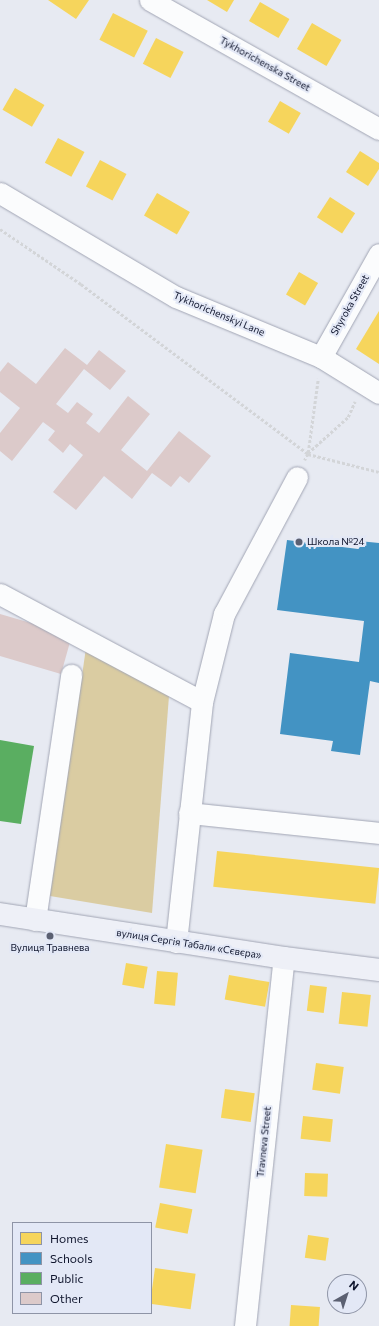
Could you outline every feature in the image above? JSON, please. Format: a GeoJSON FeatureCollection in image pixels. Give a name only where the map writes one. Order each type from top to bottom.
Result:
{"type":"FeatureCollection","features":[{"type":"Feature","properties":{"kind":"main road","name":"вулиця Сергія Табали «Сєвєра»"},"geometry":{"type":"LineString","coordinates":[[0,914],[284,958],[379,970]]}},
{"type":"Feature","properties":{"kind":"street","name":"Tykhorichenska Street"},"geometry":{"type":"LineString","coordinates":[[150,0],[379,128]]}},
{"type":"Feature","properties":{"kind":"street","name":"Tykhorichenskyi Lane"},"geometry":{"type":"LineString","coordinates":[[0,193],[176,298],[321,357],[379,393]]}},
{"type":"Feature","properties":{"kind":"street","name":"Shyroka Street"},"geometry":{"type":"LineString","coordinates":[[321,357],[379,254]]}},
{"type":"Feature","properties":{"kind":"street"},"geometry":{"type":"LineString","coordinates":[[176,942],[202,702],[224,614],[297,477]]}},
{"type":"Feature","properties":{"kind":"street"},"geometry":{"type":"LineString","coordinates":[[0,594],[39,613],[202,702]]}},
{"type":"Feature","properties":{"kind":"street"},"geometry":{"type":"LineString","coordinates":[[35,920],[71,676]]}},
{"type":"Feature","properties":{"kind":"street"},"geometry":{"type":"LineString","coordinates":[[189,812],[379,833]]}},
{"type":"Feature","properties":{"kind":"street","name":"Travneva Street"},"geometry":{"type":"LineString","coordinates":[[245,1326],[284,958]]}},
{"type":"Feature","properties":{"kind":"path"},"geometry":{"type":"LineString","coordinates":[[0,229],[81,284],[308,454],[379,472]]}},
{"type":"Feature","properties":{"kind":"path"},"geometry":{"type":"LineString","coordinates":[[297,477],[308,454],[321,357]]}},
{"type":"Feature","properties":{"kind":"path"},"geometry":{"type":"LineString","coordinates":[[308,454],[348,417]]}},
{"type":"Feature","properties":{"kind":"shaded area"},"geometry":{"type":"Polygon","coordinates":[[[86,648],[169,696],[152,913],[50,896],[86,648]]]}},
{"type":"Feature","properties":{"kind":"building: Homes"},"geometry":{"type":"Polygon","coordinates":[[[48,0],[89,0],[76,19],[48,0]]]}},
{"type":"Feature","properties":{"kind":"building: Homes"},"geometry":{"type":"Polygon","coordinates":[[[207,0],[234,0],[227,12],[207,0]]]}},
{"type":"Feature","properties":{"kind":"building: Homes"},"geometry":{"type":"Polygon","coordinates":[[[260,2],[289,19],[278,38],[249,21],[260,2]]]}},
{"type":"Feature","properties":{"kind":"building: Homes"},"geometry":{"type":"Polygon","coordinates":[[[113,13],[148,31],[134,57],[99,40],[113,13]]]}},
{"type":"Feature","properties":{"kind":"building: Homes"},"geometry":{"type":"Polygon","coordinates":[[[312,23],[341,40],[326,66],[297,49],[312,23]]]}},
{"type":"Feature","properties":{"kind":"building: Homes"},"geometry":{"type":"Polygon","coordinates":[[[156,38],[184,52],[170,78],[143,64],[156,38]]]}},
{"type":"Feature","properties":{"kind":"building: Homes"},"geometry":{"type":"Polygon","coordinates":[[[15,88],[44,105],[32,127],[2,110],[15,88]]]}},
{"type":"Feature","properties":{"kind":"building: Homes"},"geometry":{"type":"Polygon","coordinates":[[[280,101],[301,113],[289,134],[268,122],[280,101]]]}},
{"type":"Feature","properties":{"kind":"building: Homes"},"geometry":{"type":"Polygon","coordinates":[[[58,138],[84,152],[71,177],[45,163],[58,138]]]}},
{"type":"Feature","properties":{"kind":"building: Homes"},"geometry":{"type":"Polygon","coordinates":[[[360,151],[379,163],[379,169],[368,186],[346,172],[360,151]]]}},
{"type":"Feature","properties":{"kind":"building: Homes"},"geometry":{"type":"Polygon","coordinates":[[[100,160],[126,174],[112,201],[86,186],[100,160]]]}},
{"type":"Feature","properties":{"kind":"building: Homes"},"geometry":{"type":"Polygon","coordinates":[[[157,193],[190,212],[177,235],[144,216],[157,193]]]}},
{"type":"Feature","properties":{"kind":"building: Homes"},"geometry":{"type":"Polygon","coordinates":[[[330,197],[355,213],[342,233],[317,217],[330,197]]]}},
{"type":"Feature","properties":{"kind":"building: Homes"},"geometry":{"type":"Polygon","coordinates":[[[299,272],[318,283],[305,306],[286,295],[299,272]]]}},
{"type":"Feature","properties":{"kind":"building: Homes"},"geometry":{"type":"Polygon","coordinates":[[[379,311],[379,364],[356,349],[379,311]]]}},
{"type":"Feature","properties":{"kind":"building: Homes"},"geometry":{"type":"Polygon","coordinates":[[[217,851],[379,868],[375,904],[213,887],[217,851]]]}},
{"type":"Feature","properties":{"kind":"building: Homes"},"geometry":{"type":"Polygon","coordinates":[[[126,963],[148,967],[144,988],[122,985],[126,963]]]}},
{"type":"Feature","properties":{"kind":"building: Homes"},"geometry":{"type":"Polygon","coordinates":[[[157,971],[178,973],[175,1006],[154,1004],[157,971]]]}},
{"type":"Feature","properties":{"kind":"building: Homes"},"geometry":{"type":"Polygon","coordinates":[[[229,975],[269,982],[265,1007],[225,1000],[229,975]]]}},
{"type":"Feature","properties":{"kind":"building: Homes"},"geometry":{"type":"Polygon","coordinates":[[[310,985],[327,987],[324,1013],[307,1011],[310,985]]]}},
{"type":"Feature","properties":{"kind":"building: Homes"},"geometry":{"type":"Polygon","coordinates":[[[342,992],[371,995],[367,1027],[339,1024],[342,992]]]}},
{"type":"Feature","properties":{"kind":"building: Homes"},"geometry":{"type":"Polygon","coordinates":[[[316,1063],[344,1067],[340,1094],[312,1090],[316,1063]]]}},
{"type":"Feature","properties":{"kind":"building: Homes"},"geometry":{"type":"Polygon","coordinates":[[[225,1089],[255,1093],[251,1122],[221,1118],[225,1089]]]}},
{"type":"Feature","properties":{"kind":"building: Homes"},"geometry":{"type":"Polygon","coordinates":[[[303,1116],[333,1119],[330,1142],[301,1139],[303,1116]]]}},
{"type":"Feature","properties":{"kind":"building: Homes"},"geometry":{"type":"Polygon","coordinates":[[[166,1144],[203,1150],[196,1193],[159,1187],[166,1144]]]}},
{"type":"Feature","properties":{"kind":"building: Homes"},"geometry":{"type":"Polygon","coordinates":[[[305,1173],[328,1174],[327,1197],[304,1196],[305,1173]]]}},
{"type":"Feature","properties":{"kind":"building: Homes"},"geometry":{"type":"Polygon","coordinates":[[[160,1203],[192,1209],[188,1234],[155,1228],[160,1203]]]}},
{"type":"Feature","properties":{"kind":"building: Homes"},"geometry":{"type":"Polygon","coordinates":[[[308,1235],[329,1238],[326,1261],[305,1258],[308,1235]]]}},
{"type":"Feature","properties":{"kind":"building: Homes"},"geometry":{"type":"Polygon","coordinates":[[[155,1268],[196,1274],[191,1309],[152,1304],[152,1289],[155,1268]]]}},
{"type":"Feature","properties":{"kind":"building: Homes"},"geometry":{"type":"Polygon","coordinates":[[[291,1305],[320,1307],[319,1326],[290,1326],[291,1305]]]}},
{"type":"Feature","properties":{"kind":"building: Schools"},"geometry":{"type":"Polygon","coordinates":[[[287,540],[358,549],[359,541],[379,543],[379,683],[370,681],[360,755],[331,751],[333,741],[280,734],[290,653],[359,662],[364,621],[277,610],[287,540]]]}},
{"type":"Feature","properties":{"kind":"building: Public"},"geometry":{"type":"Polygon","coordinates":[[[0,740],[34,746],[21,824],[0,821],[0,740]]]}},
{"type":"Feature","properties":{"kind":"building: Other"},"geometry":{"type":"Polygon","coordinates":[[[65,348],[87,365],[99,350],[126,371],[110,390],[84,369],[56,404],[68,413],[77,402],[93,414],[86,423],[99,433],[128,396],[150,414],[121,450],[147,471],[179,431],[211,456],[189,483],[180,476],[171,487],[152,473],[132,499],[104,476],[76,510],[53,492],[83,455],[70,444],[63,453],[48,440],[55,431],[43,422],[12,461],[0,451],[0,433],[20,408],[0,392],[0,372],[8,362],[36,384],[65,348]]]}},
{"type":"Feature","properties":{"kind":"building: Other"},"geometry":{"type":"Polygon","coordinates":[[[0,614],[72,635],[61,674],[0,656],[0,614]]]}},
{"type":"Feature","properties":{"kind":"place","name":"Школа №24"},"geometry":{"type":"Point","coordinates":[299,542]}},
{"type":"Feature","properties":{"kind":"place","name":"Вулиця Травнева"},"geometry":{"type":"Point","coordinates":[50,936]}}]}
